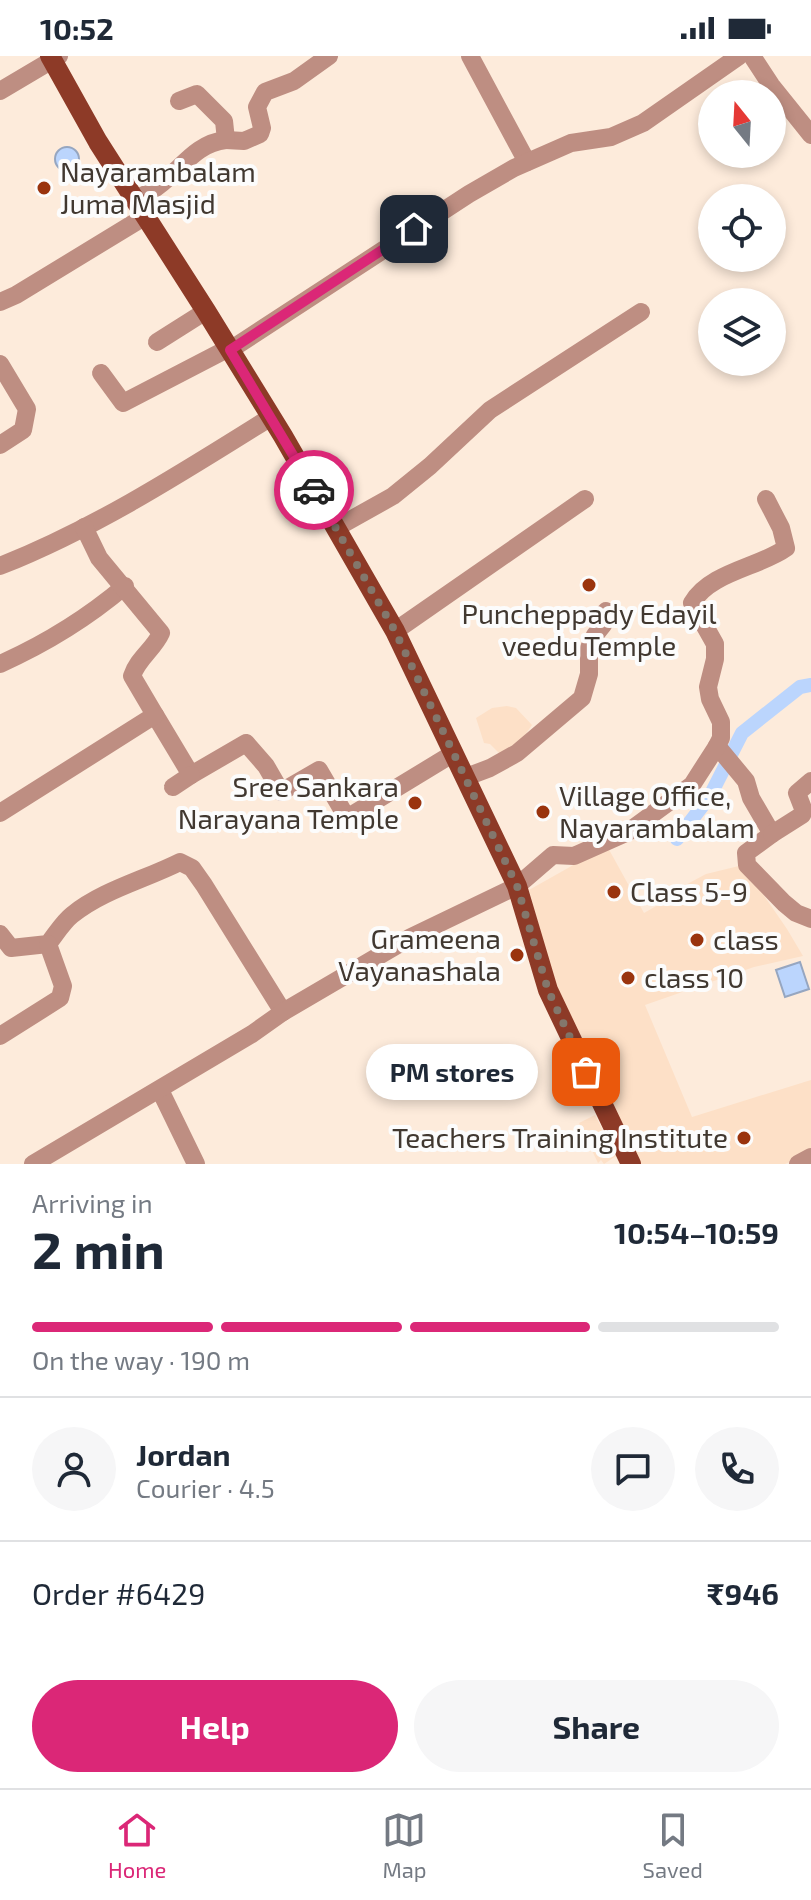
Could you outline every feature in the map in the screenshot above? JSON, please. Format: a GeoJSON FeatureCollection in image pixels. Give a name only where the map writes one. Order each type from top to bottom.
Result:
{"type":"FeatureCollection","features":[{"type":"Feature","properties":{"kind":"main road"},"geometry":{"type":"LineString","coordinates":[[54,58],[98,142],[230,349],[395,631],[517,886],[548,990],[631,1164]]}},
{"type":"Feature","properties":{"kind":"street"},"geometry":{"type":"LineString","coordinates":[[0,302],[16,295],[138,208],[190,156],[212,141],[244,141],[260,134],[262,128],[257,107],[265,92],[294,81],[329,56]]}},
{"type":"Feature","properties":{"kind":"street"},"geometry":{"type":"LineString","coordinates":[[470,56],[527,162]]}},
{"type":"Feature","properties":{"kind":"street"},"geometry":{"type":"LineString","coordinates":[[101,373],[123,403],[230,349],[469,194],[527,162],[571,143],[611,137],[643,123],[739,56]]}},
{"type":"Feature","properties":{"kind":"street"},"geometry":{"type":"LineString","coordinates":[[752,56],[811,135]]}},
{"type":"Feature","properties":{"kind":"street"},"geometry":{"type":"LineString","coordinates":[[0,91],[54,58]]}},
{"type":"Feature","properties":{"kind":"street"},"geometry":{"type":"LineString","coordinates":[[179,101],[197,94],[224,121],[226,140]]}},
{"type":"Feature","properties":{"kind":"street"},"geometry":{"type":"LineString","coordinates":[[157,342],[206,311]]}},
{"type":"Feature","properties":{"kind":"street"},"geometry":{"type":"LineString","coordinates":[[336,528],[393,496],[490,410],[641,312]]}},
{"type":"Feature","properties":{"kind":"street"},"geometry":{"type":"LineString","coordinates":[[0,364],[27,409],[23,430],[0,445]]}},
{"type":"Feature","properties":{"kind":"street"},"geometry":{"type":"LineString","coordinates":[[0,566],[42,549],[151,493],[271,417]]}},
{"type":"Feature","properties":{"kind":"street"},"geometry":{"type":"LineString","coordinates":[[395,631],[585,499]]}},
{"type":"Feature","properties":{"kind":"street"},"geometry":{"type":"LineString","coordinates":[[33,1164],[411,937],[517,886],[553,855],[574,856],[638,825],[692,785],[720,750],[721,722],[708,687],[715,659],[715,644],[692,603],[701,593],[737,570],[786,548],[781,528],[766,499]]}},
{"type":"Feature","properties":{"kind":"street"},"geometry":{"type":"LineString","coordinates":[[84,527],[99,558],[161,633],[136,665],[132,676],[191,775]]}},
{"type":"Feature","properties":{"kind":"street"},"geometry":{"type":"LineString","coordinates":[[0,664],[44,644],[91,615],[125,586]]}},
{"type":"Feature","properties":{"kind":"street"},"geometry":{"type":"LineString","coordinates":[[466,777],[517,753],[582,698],[589,674],[589,648],[603,625],[606,611]]}},
{"type":"Feature","properties":{"kind":"street"},"geometry":{"type":"LineString","coordinates":[[0,813],[155,715]]}},
{"type":"Feature","properties":{"kind":"street"},"geometry":{"type":"LineString","coordinates":[[173,787],[246,743],[266,766],[281,792],[319,770],[347,818],[454,753]]}},
{"type":"Feature","properties":{"kind":"street"},"geometry":{"type":"LineString","coordinates":[[720,750],[746,781],[751,798],[772,834]]}},
{"type":"Feature","properties":{"kind":"street"},"geometry":{"type":"LineString","coordinates":[[811,781],[797,793],[804,811],[802,815],[746,853],[747,865],[796,913],[811,919]]}},
{"type":"Feature","properties":{"kind":"street"},"geometry":{"type":"LineString","coordinates":[[4,946],[48,944],[70,916],[101,895],[144,880],[180,862],[186,864],[204,885],[283,1012]]}},
{"type":"Feature","properties":{"kind":"street"},"geometry":{"type":"LineString","coordinates":[[0,1036],[60,998],[63,986],[48,944]]}},
{"type":"Feature","properties":{"kind":"street"},"geometry":{"type":"LineString","coordinates":[[160,1090],[196,1164]]}},
{"type":"Feature","properties":{"kind":"street"},"geometry":{"type":"LineString","coordinates":[[798,1164],[811,1157]]}},
{"type":"Feature","properties":{"kind":"shaded area"},"geometry":{"type":"Polygon","coordinates":[[[492,708],[516,708],[532,725],[523,738],[500,754],[490,744],[484,743],[476,718],[492,708]]]}},
{"type":"Feature","properties":{"kind":"shaded area"},"geometry":{"type":"Polygon","coordinates":[[[607,846],[644,913],[665,901],[663,897],[706,874],[743,865],[787,929],[803,956],[754,967],[645,1005],[692,1117],[811,1080],[811,1153],[785,1164],[639,1164],[632,1152],[647,1145],[641,1132],[627,1138],[555,985],[529,890],[607,846]]]}},
{"type":"Feature","properties":{"kind":"shaded area"},"geometry":{"type":"Polygon","coordinates":[[[595,1115],[616,1156],[604,1164],[601,1160],[598,1163],[579,1123],[595,1115]]]}},
{"type":"Feature","properties":{"kind":"water"},"geometry":{"type":"Polygon","coordinates":[[[67,147],[78,154],[79,159],[72,170],[67,171],[56,164],[55,159],[62,148],[67,147]]]}},
{"type":"Feature","properties":{"kind":"water"},"geometry":{"type":"Polygon","coordinates":[[[800,962],[809,989],[785,997],[776,970],[800,962]]]}},
{"type":"Feature","properties":{"kind":"waterway"},"geometry":{"type":"LineString","coordinates":[[677,839],[710,796],[742,733],[800,687],[811,685]]}},
{"type":"Feature","properties":{"kind":"way so far"},"geometry":{"type":"LineString","coordinates":[[314,490],[395,631],[517,886],[548,990],[586,1072]]}},
{"type":"Feature","properties":{"kind":"place","name":"Nayarambalam Juma Masjid"},"geometry":{"type":"Point","coordinates":[44,188]}},
{"type":"Feature","properties":{"kind":"place","name":"Puncheppady Edayil veedu Temple"},"geometry":{"type":"Point","coordinates":[589,585]}},
{"type":"Feature","properties":{"kind":"place","name":"Sree Sankara Narayana Temple"},"geometry":{"type":"Point","coordinates":[415,803]}},
{"type":"Feature","properties":{"kind":"place","name":"Village Office, Nayarambalam"},"geometry":{"type":"Point","coordinates":[543,812]}},
{"type":"Feature","properties":{"kind":"place","name":"Class 5-9"},"geometry":{"type":"Point","coordinates":[614,892]}},
{"type":"Feature","properties":{"kind":"place","name":"class"},"geometry":{"type":"Point","coordinates":[697,940]}},
{"type":"Feature","properties":{"kind":"place","name":"Grameena Vayanashala"},"geometry":{"type":"Point","coordinates":[517,955]}},
{"type":"Feature","properties":{"kind":"place","name":"class 10"},"geometry":{"type":"Point","coordinates":[628,978]}},
{"type":"Feature","properties":{"kind":"place","name":"PM stores"},"geometry":{"type":"Point","coordinates":[586,1072]}},
{"type":"Feature","properties":{"kind":"place","name":"Teachers Training Institute"},"geometry":{"type":"Point","coordinates":[744,1138]}},
{"type":"Feature","properties":{"kind":"route"},"geometry":{"type":"LineString","coordinates":[[314,490],[230,350],[414,229]]}}]}
